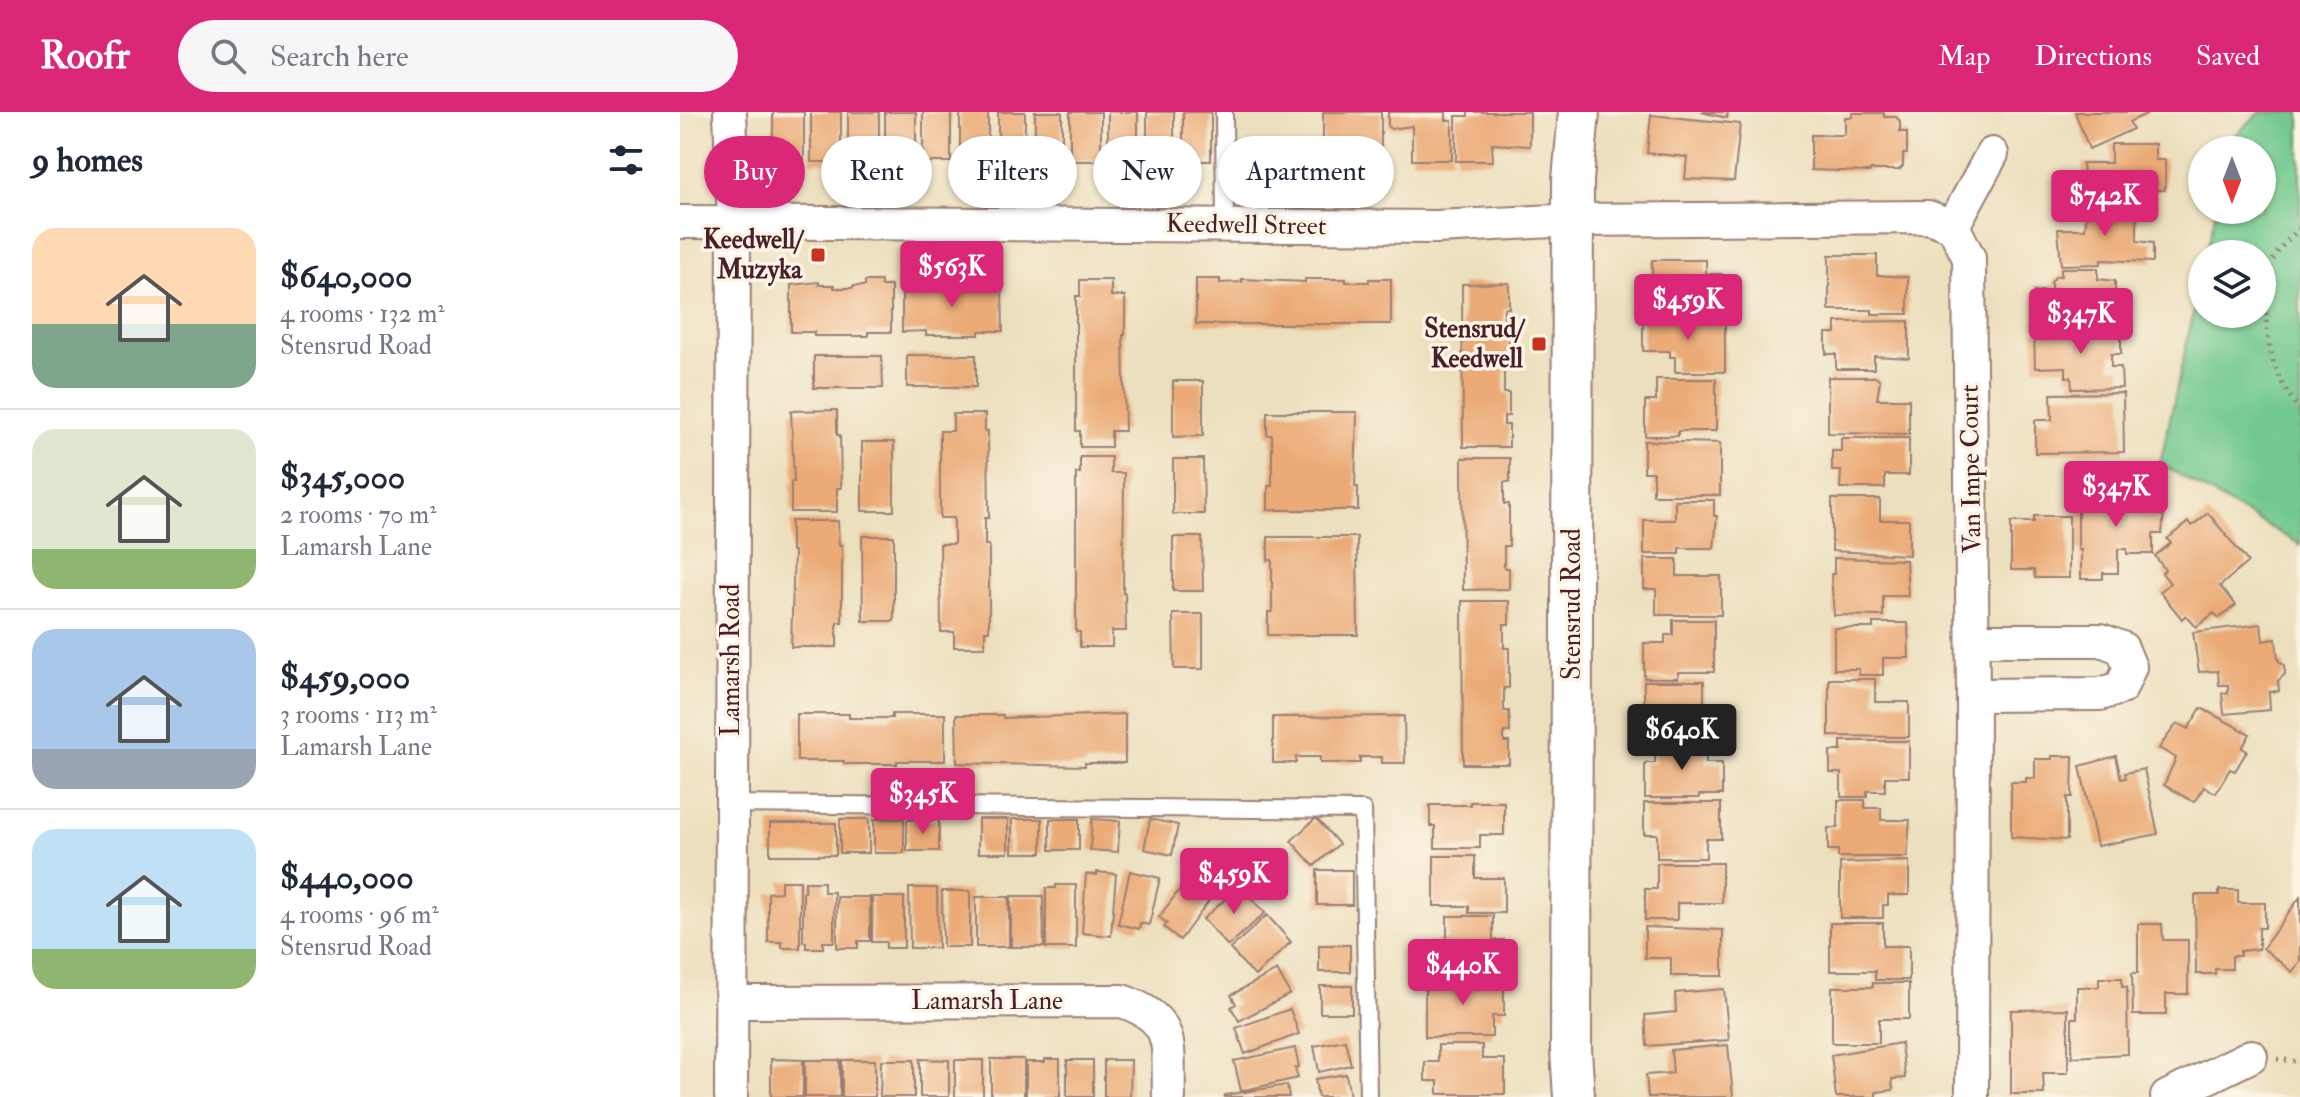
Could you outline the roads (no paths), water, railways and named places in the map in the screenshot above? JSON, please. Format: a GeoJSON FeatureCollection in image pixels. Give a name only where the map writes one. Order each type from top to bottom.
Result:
{"type":"FeatureCollection","features":[{"type":"Feature","properties":{"kind":"street","name":"Lamarsh Road"},"geometry":{"type":"LineString","coordinates":[[730,112],[734,222],[731,1097]]}},
{"type":"Feature","properties":{"kind":"street","name":"Stensrud Road"},"geometry":{"type":"LineString","coordinates":[[1574,1097],[1571,1050],[1573,180],[1579,112]]}},
{"type":"Feature","properties":{"kind":"street"},"geometry":{"type":"LineString","coordinates":[[1573,220],[1928,217],[1953,226],[1992,154]]}},
{"type":"Feature","properties":{"kind":"street","name":"Keedwell Street"},"geometry":{"type":"LineString","coordinates":[[680,222],[1437,227],[1573,220]]}},
{"type":"Feature","properties":{"kind":"street","name":"Van Impe Court"},"geometry":{"type":"LineString","coordinates":[[1953,226],[1969,258],[1973,640],[1972,1097]]}},
{"type":"Feature","properties":{"kind":"street"},"geometry":{"type":"LineString","coordinates":[[1973,640],[2101,640],[2122,648],[2130,667],[2121,688],[2100,694],[1973,695]]}},
{"type":"Feature","properties":{"kind":"street","name":"Lamarsh Lane"},"geometry":{"type":"LineString","coordinates":[[731,1002],[1122,1001],[1142,1008],[1156,1018],[1166,1033],[1169,1097]]}},
{"type":"Feature","properties":{"kind":"street"},"geometry":{"type":"LineString","coordinates":[[2167,1097],[2251,1056]]}},
{"type":"Feature","properties":{"kind":"lane"},"geometry":{"type":"LineString","coordinates":[[1224,112],[1225,225]]}},
{"type":"Feature","properties":{"kind":"lane"},"geometry":{"type":"LineString","coordinates":[[730,804],[1363,810],[1368,1097]]}},
{"type":"Feature","properties":{"kind":"place","name":"Keedwell/ Muzyka"},"geometry":{"type":"Point","coordinates":[818,255]}},
{"type":"Feature","properties":{"kind":"place","name":"Stensrud/ Keedwell"},"geometry":{"type":"Point","coordinates":[1539,344]}}]}
